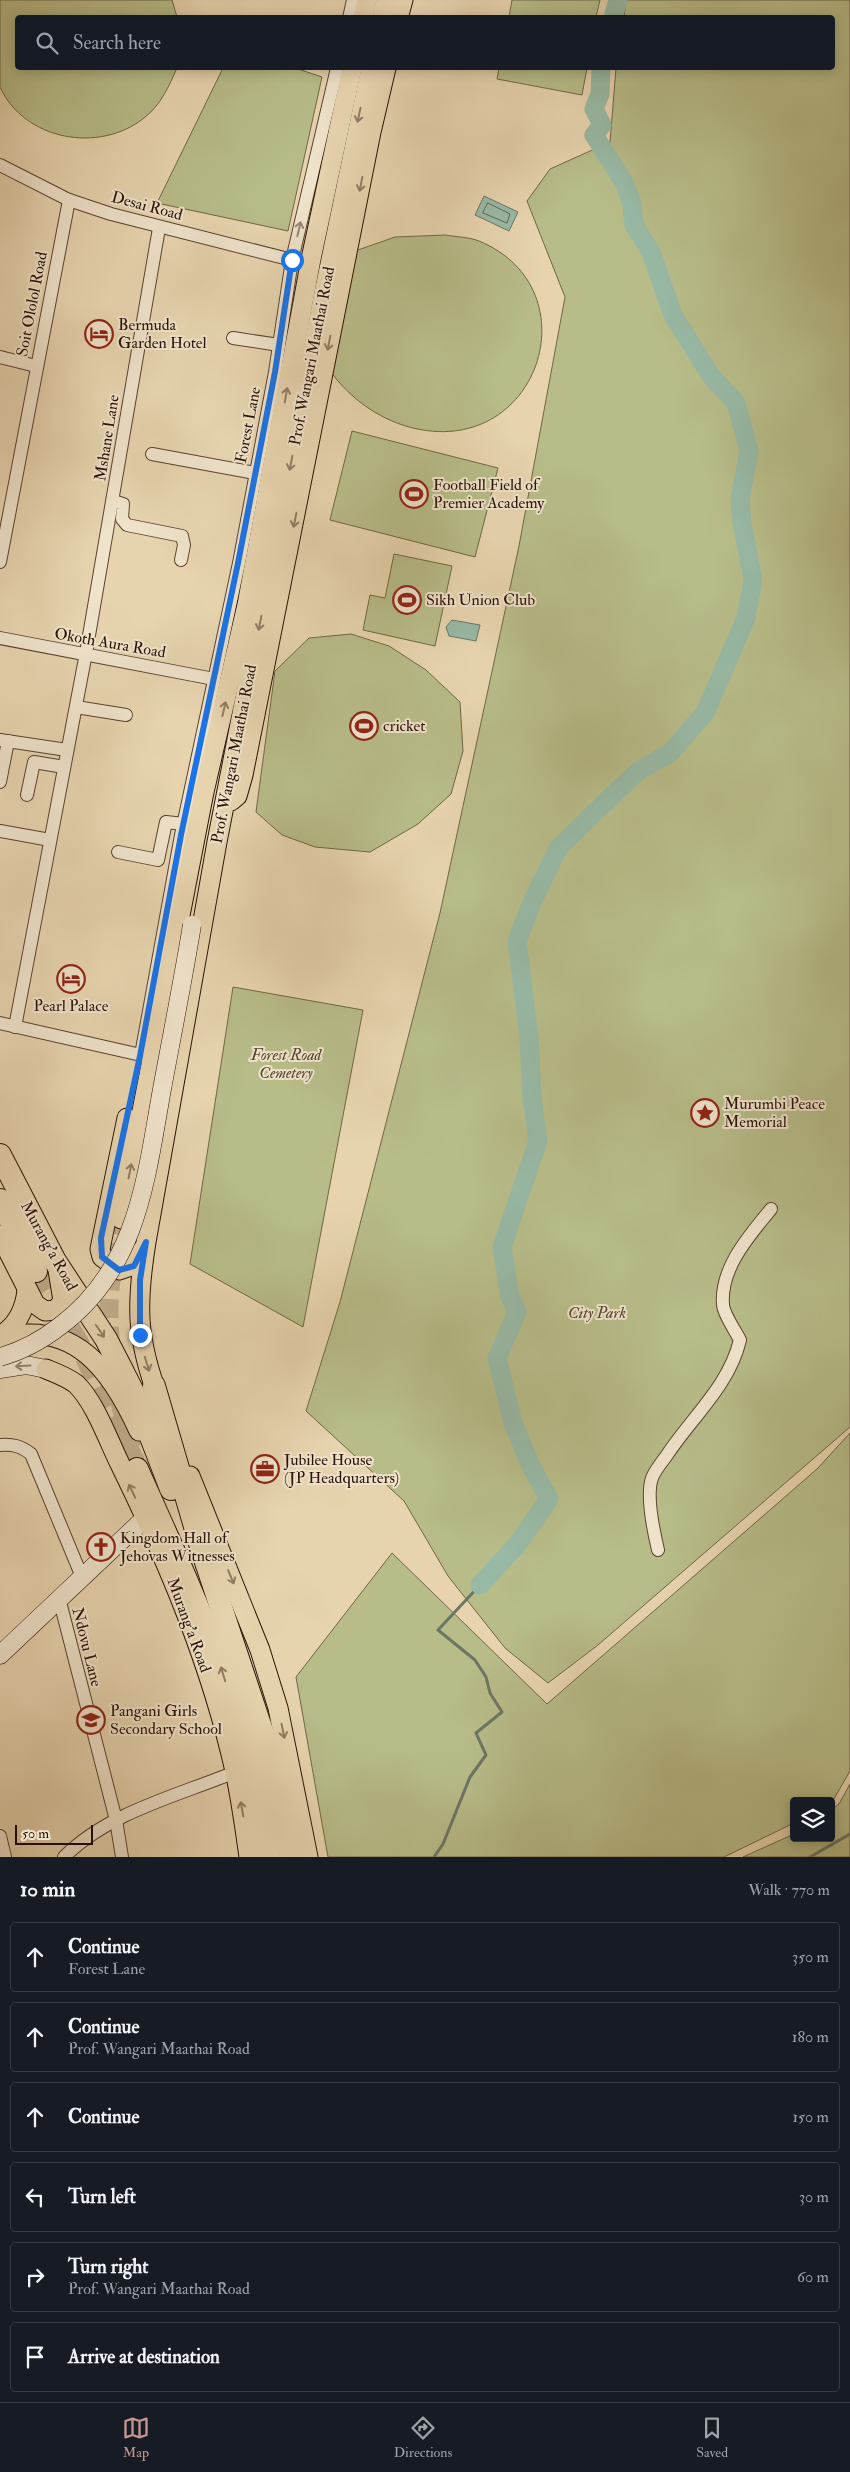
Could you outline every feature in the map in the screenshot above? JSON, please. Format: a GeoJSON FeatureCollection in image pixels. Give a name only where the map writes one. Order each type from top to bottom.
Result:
{"type":"FeatureCollection","features":[{"type":"Feature","properties":{"kind":"highway","name":"Murang'a Road"},"geometry":{"type":"LineString","coordinates":[[0,1155],[39,1274]]}},
{"type":"Feature","properties":{"kind":"highway","name":"Murang'a Road"},"geometry":{"type":"LineString","coordinates":[[0,1200],[39,1274],[106,1339],[136,1398],[184,1518],[201,1547]]}},
{"type":"Feature","properties":{"kind":"highway","name":"Prof. Wangari Maathai Road"},"geometry":{"type":"LineString","coordinates":[[154,1386],[171,1440]]}},
{"type":"Feature","properties":{"kind":"highway","name":"Murang'a Road"},"geometry":{"type":"LineString","coordinates":[[171,1440],[201,1547],[260,1728],[292,1857]]}},
{"type":"Feature","properties":{"kind":"highway","name":"Murang'a Road"},"geometry":{"type":"LineString","coordinates":[[137,1469],[186,1578],[220,1666],[246,1751],[269,1857]]}},
{"type":"Feature","properties":{"kind":"main road"},"geometry":{"type":"LineString","coordinates":[[364,15],[367,0]]}},
{"type":"Feature","properties":{"kind":"main road"},"geometry":{"type":"LineString","coordinates":[[383,15],[386,0]]}},
{"type":"Feature","properties":{"kind":"main road"},"geometry":{"type":"LineString","coordinates":[[399,15],[403,0]]}},
{"type":"Feature","properties":{"kind":"main road","name":"Prof. Wangari Maathai Road"},"geometry":{"type":"LineString","coordinates":[[121,1219],[202,801],[247,605],[311,259],[352,70]]}},
{"type":"Feature","properties":{"kind":"main road","name":"Prof. Wangari Maathai Road"},"geometry":{"type":"LineString","coordinates":[[154,1386],[140,1335],[140,1280],[146,1242],[216,842],[370,70]]}},
{"type":"Feature","properties":{"kind":"main road"},"geometry":{"type":"LineString","coordinates":[[222,812],[236,796],[243,775],[369,142],[386,70]]}},
{"type":"Feature","properties":{"kind":"main road"},"geometry":{"type":"LineString","coordinates":[[0,1357],[41,1340],[79,1313],[96,1294],[121,1255],[130,1235],[150,1157],[192,925],[213,756]]}},
{"type":"Feature","properties":{"kind":"main road"},"geometry":{"type":"LineString","coordinates":[[192,925],[216,842]]}},
{"type":"Feature","properties":{"kind":"main road"},"geometry":{"type":"LineString","coordinates":[[140,1056],[101,1238],[102,1257],[119,1270],[128,1269],[134,1266],[146,1242]]}},
{"type":"Feature","properties":{"kind":"main road"},"geometry":{"type":"LineString","coordinates":[[0,1235],[39,1274],[20,1316],[6,1333],[0,1337]]}},
{"type":"Feature","properties":{"kind":"main road","name":"Murang'a Road"},"geometry":{"type":"LineString","coordinates":[[0,1337],[28,1332],[49,1336],[72,1344],[91,1356],[109,1376],[145,1444],[164,1471]]}},
{"type":"Feature","properties":{"kind":"main road"},"geometry":{"type":"LineString","coordinates":[[0,1345],[5,1357],[0,1365]]}},
{"type":"Feature","properties":{"kind":"main road"},"geometry":{"type":"LineString","coordinates":[[0,1369],[26,1365],[46,1369]]}},
{"type":"Feature","properties":{"kind":"main road","name":"Murang'a Road"},"geometry":{"type":"LineString","coordinates":[[46,1369],[61,1374],[76,1385],[85,1396],[100,1422],[170,1572],[200,1653],[235,1772],[249,1857]]}},
{"type":"Feature","properties":{"kind":"main road"},"geometry":{"type":"LineString","coordinates":[[154,1386],[260,1650],[278,1708],[308,1857]]}},
{"type":"Feature","properties":{"kind":"main road"},"geometry":{"type":"LineString","coordinates":[[0,1655],[58,1598],[145,1518]]}},
{"type":"Feature","properties":{"kind":"street"},"geometry":{"type":"LineString","coordinates":[[350,15],[353,0]]}},
{"type":"Feature","properties":{"kind":"street","name":"Forest Lane"},"geometry":{"type":"LineString","coordinates":[[184,824],[255,473],[279,345],[292,260],[337,70]]}},
{"type":"Feature","properties":{"kind":"street","name":"Desai Road"},"geometry":{"type":"LineString","coordinates":[[0,166],[69,200],[159,228],[292,260]]}},
{"type":"Feature","properties":{"kind":"street","name":"Soit Ololol Road"},"geometry":{"type":"LineString","coordinates":[[0,562],[4,520],[69,200]]}},
{"type":"Feature","properties":{"kind":"street","name":"Mshane Lane"},"geometry":{"type":"LineString","coordinates":[[15,1027],[86,653],[159,228]]}},
{"type":"Feature","properties":{"kind":"street"},"geometry":{"type":"LineString","coordinates":[[233,338],[279,345]]}},
{"type":"Feature","properties":{"kind":"street"},"geometry":{"type":"LineString","coordinates":[[0,357],[36,366]]}},
{"type":"Feature","properties":{"kind":"street"},"geometry":{"type":"LineString","coordinates":[[152,454],[255,473]]}},
{"type":"Feature","properties":{"kind":"street"},"geometry":{"type":"LineString","coordinates":[[113,501],[123,504],[122,519],[127,525],[182,536],[184,545],[181,560]]}},
{"type":"Feature","properties":{"kind":"street","name":"Okoth Aura Road"},"geometry":{"type":"LineString","coordinates":[[0,638],[214,679]]}},
{"type":"Feature","properties":{"kind":"street"},"geometry":{"type":"LineString","coordinates":[[76,707],[126,716]]}},
{"type":"Feature","properties":{"kind":"street"},"geometry":{"type":"LineString","coordinates":[[0,782],[4,740],[67,750]]}},
{"type":"Feature","properties":{"kind":"street"},"geometry":{"type":"LineString","coordinates":[[26,795],[34,762],[64,767]]}},
{"type":"Feature","properties":{"kind":"street"},"geometry":{"type":"LineString","coordinates":[[0,1023],[140,1056],[184,824],[166,822],[158,860]]}},
{"type":"Feature","properties":{"kind":"street"},"geometry":{"type":"LineString","coordinates":[[0,831],[50,840]]}},
{"type":"Feature","properties":{"kind":"street"},"geometry":{"type":"LineString","coordinates":[[118,852],[176,863]]}},
{"type":"Feature","properties":{"kind":"street"},"geometry":{"type":"LineString","coordinates":[[658,1550],[651,1522],[652,1479],[674,1444],[708,1402],[736,1358],[740,1340],[723,1306],[726,1279],[744,1242],[771,1209]]}},
{"type":"Feature","properties":{"kind":"street"},"geometry":{"type":"LineString","coordinates":[[0,1445],[10,1444],[23,1447],[32,1454],[82,1577]]}},
{"type":"Feature","properties":{"kind":"street","name":"Ndovu Lane"},"geometry":{"type":"LineString","coordinates":[[58,1598],[116,1820],[122,1857]]}},
{"type":"Feature","properties":{"kind":"street"},"geometry":{"type":"LineString","coordinates":[[64,1857],[87,1836],[116,1820],[235,1772]]}},
{"type":"Feature","properties":{"kind":"street"},"geometry":{"type":"LineString","coordinates":[[0,1836],[5,1857]]}},
{"type":"Feature","properties":{"kind":"green space"},"geometry":{"type":"Polygon","coordinates":[[[0,0],[172,0],[176,15],[15,15],[15,70],[176,70],[164,95],[150,113],[126,129],[106,136],[85,138],[64,136],[44,130],[26,119],[11,105],[0,87],[0,0]]]}},
{"type":"Feature","properties":{"kind":"green space"},"geometry":{"type":"Polygon","coordinates":[[[512,0],[600,0],[596,15],[509,15],[512,0]]]}},
{"type":"Feature","properties":{"kind":"green space","name":"City Park"},"geometry":{"type":"Polygon","coordinates":[[[626,0],[850,0],[850,1427],[598,1645],[548,1683],[505,1648],[448,1576],[404,1501],[306,1411],[340,1302],[440,913],[519,546],[565,297],[527,201],[550,169],[610,142],[616,70],[835,70],[835,15],[624,15],[626,0]]]}},
{"type":"Feature","properties":{"kind":"green space"},"geometry":{"type":"Polygon","coordinates":[[[222,70],[301,70],[322,77],[288,231],[157,203],[222,70]]]}},
{"type":"Feature","properties":{"kind":"green space"},"geometry":{"type":"Polygon","coordinates":[[[499,70],[587,70],[582,95],[497,79],[499,70]]]}},
{"type":"Feature","properties":{"kind":"green space"},"geometry":{"type":"Polygon","coordinates":[[[446,235],[479,241],[515,264],[535,295],[542,330],[536,365],[518,396],[491,419],[454,431],[409,427],[386,418],[355,398],[330,371],[355,251],[395,237],[446,235]]]}},
{"type":"Feature","properties":{"kind":"green space","name":"Football Field of Premier Academy"},"geometry":{"type":"Polygon","coordinates":[[[352,431],[498,468],[475,557],[330,520],[352,431]]]}},
{"type":"Feature","properties":{"kind":"green space","name":"Sikh Union Club"},"geometry":{"type":"Polygon","coordinates":[[[394,554],[452,566],[435,646],[363,630],[370,595],[385,598],[394,554]]]}},
{"type":"Feature","properties":{"kind":"green space","name":"cricket"},"geometry":{"type":"Polygon","coordinates":[[[351,634],[389,646],[426,670],[460,702],[463,751],[451,794],[418,824],[370,852],[315,847],[282,835],[256,812],[275,671],[309,638],[351,634]]]}},
{"type":"Feature","properties":{"kind":"green space","name":"Forest Road Cemetery"},"geometry":{"type":"Polygon","coordinates":[[[233,987],[363,1010],[303,1327],[190,1264],[233,987]]]}},
{"type":"Feature","properties":{"kind":"green space"},"geometry":{"type":"Polygon","coordinates":[[[850,1433],[850,1771],[835,1797],[790,1797],[790,1825],[724,1857],[328,1857],[296,1677],[392,1553],[547,1704],[817,1469],[850,1433]]]}},
{"type":"Feature","properties":{"kind":"green space"},"geometry":{"type":"Polygon","coordinates":[[[850,1784],[850,1857],[743,1857],[790,1836],[790,1842],[835,1842],[835,1807],[839,1804],[850,1784]]]}},
{"type":"Feature","properties":{"kind":"water"},"geometry":{"type":"Polygon","coordinates":[[[484,196],[518,212],[509,231],[475,215],[484,196]]]}},
{"type":"Feature","properties":{"kind":"water"},"geometry":{"type":"Polygon","coordinates":[[[452,620],[480,625],[476,641],[449,636],[446,627],[452,620]]]}},
{"type":"Feature","properties":{"kind":"waterway"},"geometry":{"type":"LineString","coordinates":[[614,15],[618,0]]}},
{"type":"Feature","properties":{"kind":"waterway"},"geometry":{"type":"LineString","coordinates":[[480,1585],[517,1545],[549,1499],[531,1466],[513,1423],[497,1358],[517,1312],[510,1297],[502,1247],[538,1141],[532,1098],[529,1037],[517,941],[533,900],[559,847],[638,771],[670,753],[705,713],[746,618],[753,580],[742,523],[740,499],[749,451],[736,403],[711,376],[673,315],[651,252],[634,225],[632,204],[625,184],[594,135],[602,125],[594,109],[600,94],[601,70]]}},
{"type":"Feature","properties":{"kind":"waterway"},"geometry":{"type":"LineString","coordinates":[[434,1857],[443,1844],[470,1777],[486,1755],[476,1733],[502,1712],[490,1693],[486,1677],[475,1660],[438,1630],[480,1585]]}},
{"type":"Feature","properties":{"kind":"waterway"},"geometry":{"type":"LineString","coordinates":[[810,1857],[850,1834]]}},
{"type":"Feature","properties":{"kind":"tunnel"},"geometry":{"type":"LineString","coordinates":[[111,1346],[109,1298],[121,1219]]}},
{"type":"Feature","properties":{"kind":"tunnel"},"geometry":{"type":"LineString","coordinates":[[36,1271],[85,1355],[137,1469]]}},
{"type":"Feature","properties":{"kind":"tunnel"},"geometry":{"type":"LineString","coordinates":[[120,1402],[137,1469]]}},
{"type":"Feature","properties":{"kind":"place","name":"Bermuda Garden Hotel"},"geometry":{"type":"Point","coordinates":[99,334]}},
{"type":"Feature","properties":{"kind":"place","name":"Football Field of Premier Academy"},"geometry":{"type":"Point","coordinates":[414,494]}},
{"type":"Feature","properties":{"kind":"place","name":"Sikh Union Club"},"geometry":{"type":"Point","coordinates":[407,600]}},
{"type":"Feature","properties":{"kind":"place","name":"cricket"},"geometry":{"type":"Point","coordinates":[364,726]}},
{"type":"Feature","properties":{"kind":"place","name":"Pearl Palace"},"geometry":{"type":"Point","coordinates":[71,979]}},
{"type":"Feature","properties":{"kind":"place","name":"Murumbi Peace Memorial"},"geometry":{"type":"Point","coordinates":[705,1113]}},
{"type":"Feature","properties":{"kind":"place","name":"Jubilee House (JP Headquarters)"},"geometry":{"type":"Point","coordinates":[265,1469]}},
{"type":"Feature","properties":{"kind":"place","name":"Kingdom Hall of Jehovas Witnesses"},"geometry":{"type":"Point","coordinates":[101,1547]}},
{"type":"Feature","properties":{"kind":"place","name":"Pangani Girls Secondary School"},"geometry":{"type":"Point","coordinates":[91,1720]}},
{"type":"Feature","properties":{"kind":"route"},"geometry":{"type":"LineString","coordinates":[[140,1335],[140,1280],[146,1242],[134,1266],[119,1270],[109,1265],[102,1257],[100,1249],[101,1238],[140,1056],[181,835],[238,563],[275,372],[292,260]]}}]}
